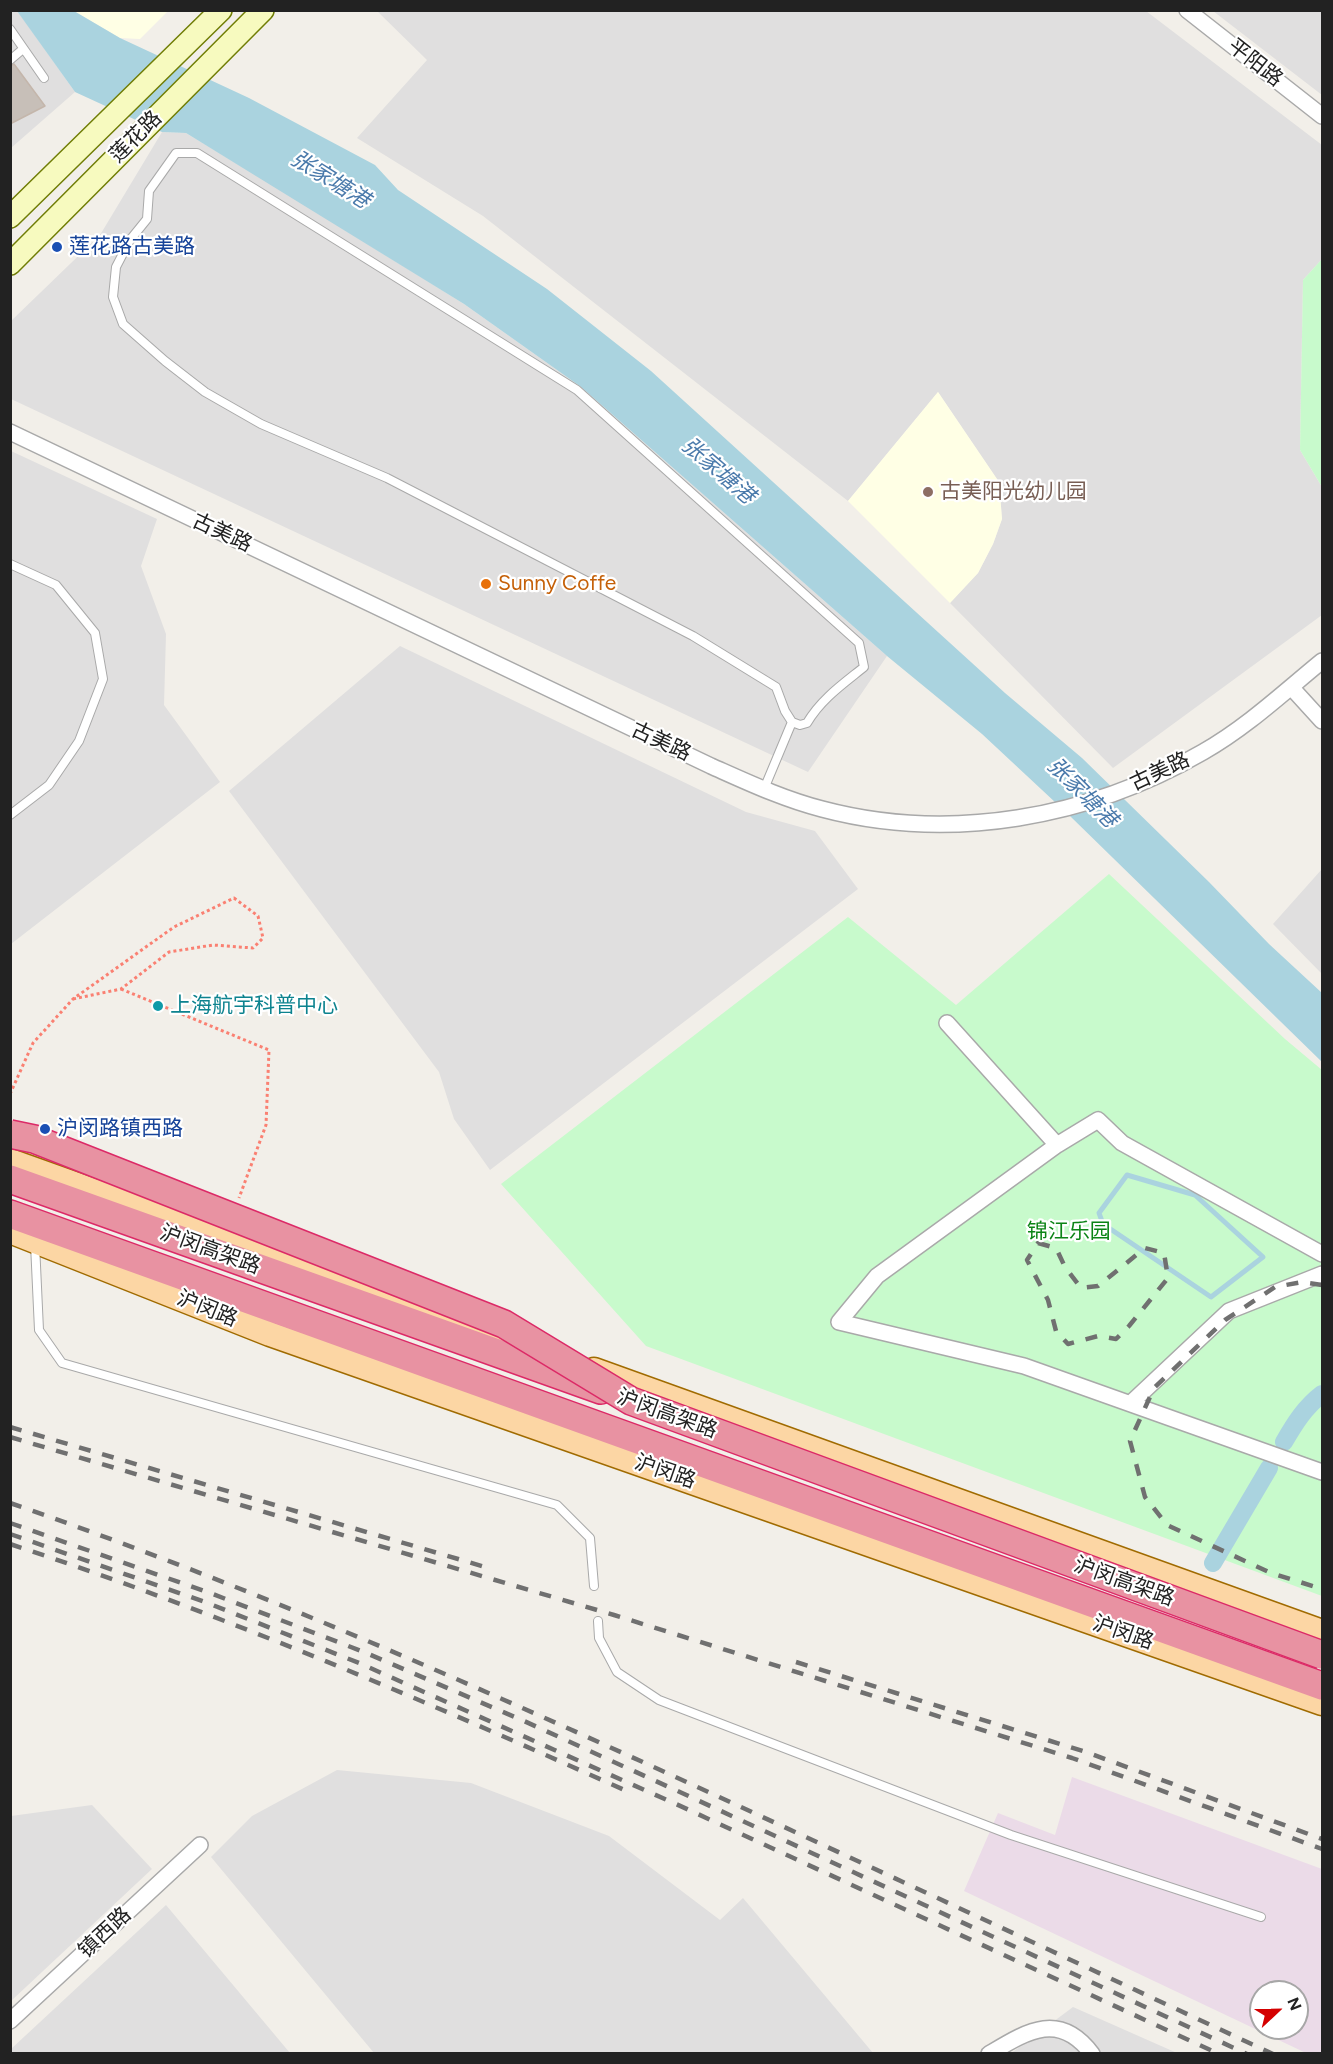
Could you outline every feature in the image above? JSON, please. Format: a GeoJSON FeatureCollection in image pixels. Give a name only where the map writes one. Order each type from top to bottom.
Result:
{"type":"FeatureCollection","features":[{"type":"Feature","properties":{"kind":"highway"},"geometry":{"type":"LineString","coordinates":[[10,1134],[34,1139],[504,1324],[631,1401]]}},
{"type":"Feature","properties":{"kind":"highway","name":"沪闵高架路"},"geometry":{"type":"LineString","coordinates":[[10,1179],[631,1401],[1276,1653]]}},
{"type":"Feature","properties":{"kind":"highway","name":"沪闵高架路"},"geometry":{"type":"LineString","coordinates":[[10,1214],[1276,1653],[1323,1654]]}},
{"type":"Feature","properties":{"kind":"highway"},"geometry":{"type":"LineString","coordinates":[[1276,1653],[1323,1648]]}},
{"type":"Feature","properties":{"kind":"highway"},"geometry":{"type":"LineString","coordinates":[[1276,1653],[1323,1688]]}},
{"type":"Feature","properties":{"kind":"main road","name":"莲花路"},"geometry":{"type":"LineString","coordinates":[[10,217],[222,10]]}},
{"type":"Feature","properties":{"kind":"main road","name":"莲花路"},"geometry":{"type":"LineString","coordinates":[[10,264],[263,10]]}},
{"type":"Feature","properties":{"kind":"main road"},"geometry":{"type":"LineString","coordinates":[[10,1161],[1323,1632]]}},
{"type":"Feature","properties":{"kind":"main road","name":"沪闵路"},"geometry":{"type":"LineString","coordinates":[[10,1231],[270,1334],[1323,1703]]}},
{"type":"Feature","properties":{"kind":"main road","name":"沪闵路"},"geometry":{"type":"LineString","coordinates":[[1119,1558],[1151,1605],[1276,1653],[1323,1667]]}},
{"type":"Feature","properties":{"kind":"street","name":"平阳路"},"geometry":{"type":"LineString","coordinates":[[1188,10],[1323,116]]}},
{"type":"Feature","properties":{"kind":"street","name":"古美路"},"geometry":{"type":"LineString","coordinates":[[10,432],[700,761],[764,789],[822,809],[876,820],[923,824],[972,824],[1010,820],[1042,814],[1133,786],[1205,751],[1240,728],[1323,661]]}},
{"type":"Feature","properties":{"kind":"street"},"geometry":{"type":"LineString","coordinates":[[1291,687],[1323,721]]}},
{"type":"Feature","properties":{"kind":"street"},"geometry":{"type":"LineString","coordinates":[[947,1023],[1057,1144]]}},
{"type":"Feature","properties":{"kind":"street"},"geometry":{"type":"LineString","coordinates":[[1323,1254],[1122,1143],[1098,1120],[1057,1144],[877,1276],[839,1322],[1024,1366],[1323,1472]]}},
{"type":"Feature","properties":{"kind":"street"},"geometry":{"type":"LineString","coordinates":[[1131,1403],[1229,1311],[1323,1274]]}},
{"type":"Feature","properties":{"kind":"street","name":"镇西路"},"geometry":{"type":"LineString","coordinates":[[10,2021],[200,1845]]}},
{"type":"Feature","properties":{"kind":"street"},"geometry":{"type":"LineString","coordinates":[[988,2054],[1027,2032],[1048,2028],[1068,2032],[1086,2045],[1092,2054]]}},
{"type":"Feature","properties":{"kind":"lane"},"geometry":{"type":"LineString","coordinates":[[10,29],[44,78]]}},
{"type":"Feature","properties":{"kind":"lane"},"geometry":{"type":"LineString","coordinates":[[10,60],[23,48]]}},
{"type":"Feature","properties":{"kind":"lane"},"geometry":{"type":"LineString","coordinates":[[176,153],[197,153],[577,390],[859,643],[864,667],[814,710],[807,723],[800,725],[792,722],[776,687],[693,636],[387,478],[261,424],[205,392],[123,324],[113,297],[116,267],[129,240],[147,219],[149,191],[176,153]]}},
{"type":"Feature","properties":{"kind":"lane"},"geometry":{"type":"LineString","coordinates":[[10,564],[56,585],[95,633],[103,679],[79,741],[49,785],[10,815]]}},
{"type":"Feature","properties":{"kind":"lane"},"geometry":{"type":"LineString","coordinates":[[764,789],[792,722]]}},
{"type":"Feature","properties":{"kind":"lane"},"geometry":{"type":"LineString","coordinates":[[35,1240],[39,1330],[62,1363],[557,1505],[590,1538],[594,1586]]}},
{"type":"Feature","properties":{"kind":"lane"},"geometry":{"type":"LineString","coordinates":[[598,1621],[599,1638],[617,1672],[659,1700],[1011,1835],[1261,1917]]}},
{"type":"Feature","properties":{"kind":"path"},"geometry":{"type":"LineString","coordinates":[[10,1094],[33,1043],[73,999],[174,927],[234,898],[258,916],[263,938],[253,948],[213,945],[169,952],[121,989],[73,999]]}},
{"type":"Feature","properties":{"kind":"path"},"geometry":{"type":"LineString","coordinates":[[121,989],[269,1050],[266,1125],[239,1198]]}},
{"type":"Feature","properties":{"kind":"shaded area"},"geometry":{"type":"Polygon","coordinates":[[[17,10],[75,92],[11,148],[10,11],[17,10]]]}},
{"type":"Feature","properties":{"kind":"shaded area"},"geometry":{"type":"Polygon","coordinates":[[[74,11],[168,11],[140,39],[120,38],[74,11]]]}},
{"type":"Feature","properties":{"kind":"shaded area"},"geometry":{"type":"Polygon","coordinates":[[[377,11],[1146,11],[1322,145],[1322,259],[1303,280],[1300,450],[1322,487],[1322,615],[1113,768],[950,603],[978,573],[993,544],[1002,519],[999,482],[938,392],[848,501],[483,216],[357,138],[427,60],[377,11]]]}},
{"type":"Feature","properties":{"kind":"shaded area"},"geometry":{"type":"Polygon","coordinates":[[[1213,11],[1322,11],[1322,95],[1213,11]]]}},
{"type":"Feature","properties":{"kind":"shaded area"},"geometry":{"type":"Polygon","coordinates":[[[162,132],[186,133],[284,192],[464,304],[581,387],[887,656],[808,772],[11,399],[11,321],[100,235],[162,132]]]}},
{"type":"Feature","properties":{"kind":"shaded area","name":"古美阳光幼儿园"},"geometry":{"type":"Polygon","coordinates":[[[938,392],[999,482],[1002,519],[993,544],[978,573],[950,603],[848,501],[938,392]]]}},
{"type":"Feature","properties":{"kind":"shaded area"},"geometry":{"type":"Polygon","coordinates":[[[11,451],[157,519],[141,566],[166,634],[164,705],[220,782],[11,944],[11,451]]]}},
{"type":"Feature","properties":{"kind":"shaded area"},"geometry":{"type":"Polygon","coordinates":[[[400,646],[746,812],[815,831],[858,889],[490,1170],[454,1119],[439,1072],[229,791],[400,646]]]}},
{"type":"Feature","properties":{"kind":"shaded area"},"geometry":{"type":"Polygon","coordinates":[[[1322,869],[1322,974],[1273,924],[1322,869]]]}},
{"type":"Feature","properties":{"kind":"shaded area"},"geometry":{"type":"Polygon","coordinates":[[[337,1770],[471,1783],[609,1836],[720,1920],[743,1898],[873,2053],[374,2053],[211,1857],[252,1816],[337,1770]]]}},
{"type":"Feature","properties":{"kind":"shaded area"},"geometry":{"type":"Polygon","coordinates":[[[1072,1777],[1322,1869],[1322,2053],[1306,2053],[1279,2040],[1309,2040],[1309,1980],[1249,1980],[1249,2026],[964,1891],[998,1813],[1055,1835],[1072,1777]]]}},
{"type":"Feature","properties":{"kind":"shaded area"},"geometry":{"type":"Polygon","coordinates":[[[92,1805],[152,1869],[11,2001],[11,1816],[92,1805]]]}},
{"type":"Feature","properties":{"kind":"shaded area"},"geometry":{"type":"Polygon","coordinates":[[[166,1905],[290,2053],[11,2053],[11,2049],[166,1905]]]}},
{"type":"Feature","properties":{"kind":"shaded area"},"geometry":{"type":"Polygon","coordinates":[[[1073,2007],[1177,2053],[1010,2054],[1073,2007]]]}},
{"type":"Feature","properties":{"kind":"green space"},"geometry":{"type":"Polygon","coordinates":[[[1322,259],[1322,487],[1300,450],[1303,280],[1322,259]]]}},
{"type":"Feature","properties":{"kind":"green space","name":"锦江乐园"},"geometry":{"type":"Polygon","coordinates":[[[1109,874],[1285,1039],[1322,1070],[1322,1596],[646,1346],[501,1184],[848,917],[956,1005],[1109,874]]]}},
{"type":"Feature","properties":{"kind":"water","name":"张家塘港"},"geometry":{"type":"Polygon","coordinates":[[[17,11],[74,11],[120,38],[249,98],[375,165],[398,190],[547,289],[651,371],[1005,693],[1082,758],[1269,944],[1322,993],[1322,1062],[1071,817],[982,734],[887,656],[581,387],[464,304],[186,133],[162,132],[75,92],[17,11]]]}},
{"type":"Feature","properties":{"kind":"building"},"geometry":{"type":"Polygon","coordinates":[[[14,64],[45,106],[10,124],[10,66],[14,64]]]}},
{"type":"Feature","properties":{"kind":"waterway"},"geometry":{"type":"LineString","coordinates":[[1127,1175],[1195,1195],[1263,1257],[1211,1297],[1103,1224],[1099,1213],[1127,1175]]}},
{"type":"Feature","properties":{"kind":"waterway"},"geometry":{"type":"LineString","coordinates":[[1284,1442],[1310,1404],[1322,1394]]}},
{"type":"Feature","properties":{"kind":"waterway"},"geometry":{"type":"LineString","coordinates":[[1213,1563],[1269,1468]]}},
{"type":"Feature","properties":{"kind":"railway"},"geometry":{"type":"LineString","coordinates":[[1038,1243],[1056,1248],[1065,1267],[1081,1288],[1098,1286],[1145,1248],[1164,1253],[1168,1278],[1116,1339],[1098,1336],[1068,1344],[1056,1331],[1048,1300],[1027,1260],[1038,1243]]}},
{"type":"Feature","properties":{"kind":"railway"},"geometry":{"type":"LineString","coordinates":[[1322,1285],[1302,1282],[1275,1287],[1225,1320],[1154,1388],[1130,1441],[1145,1497],[1167,1525],[1271,1573],[1322,1589]]}},
{"type":"Feature","properties":{"kind":"railway"},"geometry":{"type":"LineString","coordinates":[[10,1427],[492,1569]]}},
{"type":"Feature","properties":{"kind":"railway"},"geometry":{"type":"LineString","coordinates":[[10,1437],[614,1615],[1072,1758],[1322,1849]]}},
{"type":"Feature","properties":{"kind":"railway"},"geometry":{"type":"LineString","coordinates":[[10,1503],[210,1577],[505,1700],[1273,2054]]}},
{"type":"Feature","properties":{"kind":"railway"},"geometry":{"type":"LineString","coordinates":[[10,1523],[210,1593],[364,1652],[524,1721],[1247,2054]]}},
{"type":"Feature","properties":{"kind":"railway"},"geometry":{"type":"LineString","coordinates":[[10,1534],[205,1602],[359,1663],[676,1804],[1219,2054]]}},
{"type":"Feature","properties":{"kind":"railway"},"geometry":{"type":"LineString","coordinates":[[10,1544],[90,1571],[247,1630],[478,1726],[631,1793]]}},
{"type":"Feature","properties":{"kind":"railway"},"geometry":{"type":"LineString","coordinates":[[796,1662],[1086,1752],[1322,1839]]}},
{"type":"Feature","properties":{"kind":"place","name":"莲花路古美路"},"geometry":{"type":"Point","coordinates":[57,247]}},
{"type":"Feature","properties":{"kind":"place","name":"古美阳光幼儿园"},"geometry":{"type":"Point","coordinates":[928,492]}},
{"type":"Feature","properties":{"kind":"place","name":"Sunny Coffe"},"geometry":{"type":"Point","coordinates":[486,584]}},
{"type":"Feature","properties":{"kind":"place","name":"上海航宇科普中心"},"geometry":{"type":"Point","coordinates":[158,1006]}},
{"type":"Feature","properties":{"kind":"place","name":"沪闵路镇西路"},"geometry":{"type":"Point","coordinates":[45,1129]}}]}
